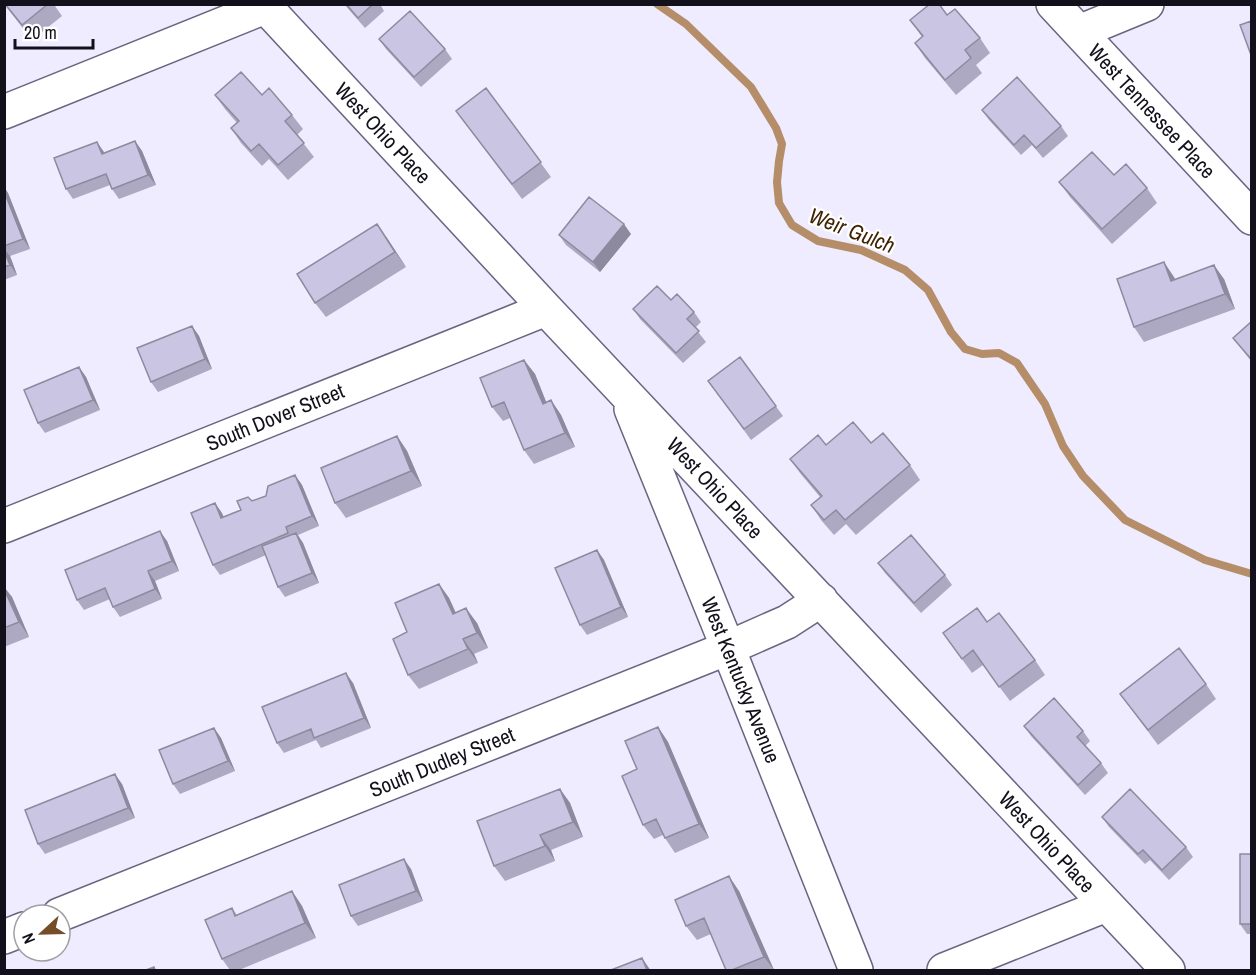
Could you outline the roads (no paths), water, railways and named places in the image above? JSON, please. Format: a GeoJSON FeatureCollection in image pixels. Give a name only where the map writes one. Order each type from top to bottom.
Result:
{"type":"FeatureCollection","features":[{"type":"Feature","properties":{"kind":"street","name":"West Tennessee Place"},"geometry":{"type":"LineString","coordinates":[[1053,4],[1251,218]]}},
{"type":"Feature","properties":{"kind":"street"},"geometry":{"type":"LineString","coordinates":[[1079,32],[1147,4]]}},
{"type":"Feature","properties":{"kind":"street"},"geometry":{"type":"LineString","coordinates":[[4,112],[264,6]]}},
{"type":"Feature","properties":{"kind":"street","name":"West Ohio Place"},"geometry":{"type":"LineString","coordinates":[[264,6],[1168,970]]}},
{"type":"Feature","properties":{"kind":"street","name":"South Dover Street"},"geometry":{"type":"LineString","coordinates":[[4,526],[546,309]]}},
{"type":"Feature","properties":{"kind":"street","name":"West Kentucky Avenue"},"geometry":{"type":"LineString","coordinates":[[624,391],[856,970]]}},
{"type":"Feature","properties":{"kind":"street","name":"South Dudley Street"},"geometry":{"type":"LineString","coordinates":[[72,910],[728,648],[787,622],[821,600]]}},
{"type":"Feature","properties":{"kind":"street"},"geometry":{"type":"LineString","coordinates":[[944,970],[1106,905]]}},
{"type":"Feature","properties":{"kind":"waterway","name":"Weir Gulch"},"geometry":{"type":"LineString","coordinates":[[657,4],[686,24],[751,87],[776,128],[782,144],[777,182],[779,203],[792,225],[818,241],[861,250],[905,270],[928,290],[951,332],[965,349],[982,354],[999,353],[1017,363],[1045,404],[1063,446],[1083,476],[1125,520],[1205,560],[1252,574]]}}]}
